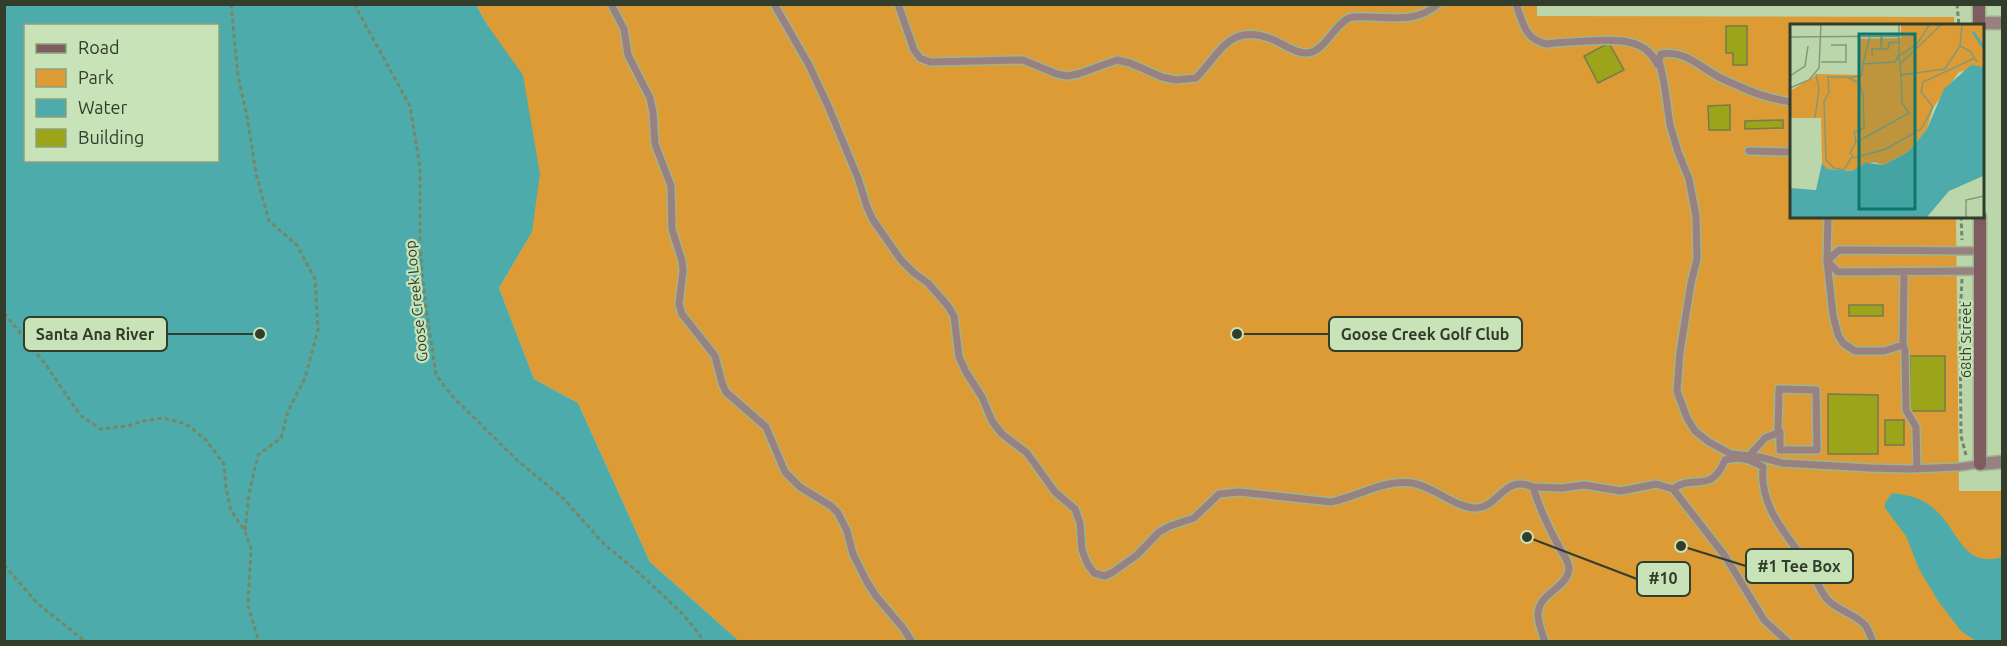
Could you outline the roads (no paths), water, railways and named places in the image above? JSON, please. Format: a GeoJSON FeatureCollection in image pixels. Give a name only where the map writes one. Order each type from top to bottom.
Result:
{"type":"FeatureCollection","features":[{"type":"Feature","properties":{"kind":"street"},"geometry":{"type":"LineString","coordinates":[[1979,4],[1979,24],[2002,23]]}},
{"type":"Feature","properties":{"kind":"street","name":"68th Street"},"geometry":{"type":"LineString","coordinates":[[1974,465],[1980,218]]}},
{"type":"Feature","properties":{"kind":"street"},"geometry":{"type":"LineString","coordinates":[[1974,465],[2002,462]]}},
{"type":"Feature","properties":{"kind":"lane"},"geometry":{"type":"LineString","coordinates":[[611,4],[624,29],[628,55],[650,98],[655,144],[671,186],[672,230],[683,271],[679,304],[682,314],[715,356],[726,392],[766,427],[785,472],[800,487],[831,506],[838,513],[847,531],[853,554],[867,582],[912,642]]}},
{"type":"Feature","properties":{"kind":"lane"},"geometry":{"type":"LineString","coordinates":[[774,4],[809,65],[830,108],[873,220],[901,260],[948,306],[954,316],[959,357],[982,397],[992,422],[1002,434],[1027,453],[1055,492],[1075,509],[1080,523],[1082,550],[1086,563],[1094,573],[1104,576],[1113,572],[1137,555],[1159,532],[1194,518],[1219,494],[1239,492],[1331,502],[1344,500],[1372,489],[1409,483],[1423,486],[1469,507],[1479,508],[1488,505],[1510,486],[1524,483],[1533,487],[1562,488],[1584,485],[1621,491],[1656,484],[1673,489],[1725,556],[1764,620],[1788,642]]}},
{"type":"Feature","properties":{"kind":"lane"},"geometry":{"type":"LineString","coordinates":[[898,4],[914,50],[920,58],[930,62],[1023,60],[1067,76],[1117,60],[1176,80],[1196,78],[1230,39],[1241,35],[1255,35],[1271,39],[1304,54],[1321,46],[1340,22],[1353,16],[1409,18],[1421,16],[1438,4]]}},
{"type":"Feature","properties":{"kind":"lane"},"geometry":{"type":"LineString","coordinates":[[1516,4],[1531,38],[1538,42],[1547,44],[1616,39],[1639,45],[1653,53],[1659,71],[1668,127],[1686,180],[1695,217],[1694,249],[1678,349],[1676,396],[1690,428],[1712,447],[1735,458]]}},
{"type":"Feature","properties":{"kind":"lane"},"geometry":{"type":"LineString","coordinates":[[1763,467],[1751,459],[1731,454],[1695,431],[1687,418],[1677,391],[1680,352],[1697,259],[1696,216],[1689,179],[1670,124],[1659,60],[1661,54],[1669,52],[1695,60],[1713,74],[1744,89],[1769,98],[1790,102]]}},
{"type":"Feature","properties":{"kind":"lane"},"geometry":{"type":"LineString","coordinates":[[1749,152],[1790,152]]}},
{"type":"Feature","properties":{"kind":"lane"},"geometry":{"type":"LineString","coordinates":[[1828,218],[1827,261],[1833,315],[1838,335],[1843,343],[1855,351],[1884,351],[1903,345]]}},
{"type":"Feature","properties":{"kind":"lane"},"geometry":{"type":"LineString","coordinates":[[1827,261],[1839,250],[1980,251]]}},
{"type":"Feature","properties":{"kind":"lane"},"geometry":{"type":"LineString","coordinates":[[1827,261],[1838,272],[1980,271]]}},
{"type":"Feature","properties":{"kind":"lane"},"geometry":{"type":"LineString","coordinates":[[1904,272],[1903,345],[1906,410],[1916,427],[1917,469]]}},
{"type":"Feature","properties":{"kind":"lane"},"geometry":{"type":"LineString","coordinates":[[1779,389],[1816,390],[1817,450],[1780,450],[1780,432],[1778,432],[1779,389]]}},
{"type":"Feature","properties":{"kind":"lane"},"geometry":{"type":"LineString","coordinates":[[1748,458],[1765,438],[1778,432]]}},
{"type":"Feature","properties":{"kind":"lane"},"geometry":{"type":"LineString","coordinates":[[1673,489],[1679,484],[1706,482],[1715,478],[1725,460],[1735,458],[1870,468],[1917,469],[1974,465]]}},
{"type":"Feature","properties":{"kind":"lane"},"geometry":{"type":"LineString","coordinates":[[1771,460],[1763,467],[1762,477],[1770,511],[1810,569],[1828,601],[1867,627],[1874,642]]}},
{"type":"Feature","properties":{"kind":"lane"},"geometry":{"type":"LineString","coordinates":[[1533,487],[1549,530],[1569,564],[1567,577],[1541,603],[1538,615],[1545,642]]}},
{"type":"Feature","properties":{"kind":"water"},"geometry":{"type":"Polygon","coordinates":[[[4,5],[476,5],[523,75],[540,174],[532,232],[499,288],[534,379],[578,403],[650,562],[739,641],[5,641],[4,5]]]}},
{"type":"Feature","properties":{"kind":"water"},"geometry":{"type":"Polygon","coordinates":[[[1892,493],[1918,499],[1932,507],[1969,552],[1988,559],[2002,557],[2002,641],[1976,641],[1961,631],[1938,601],[1919,569],[1906,536],[1885,508],[1885,503],[1892,493]]]}},
{"type":"Feature","properties":{"kind":"place","name":"Santa Ana River"},"geometry":{"type":"Point","coordinates":[260,334]}},
{"type":"Feature","properties":{"kind":"place","name":"Goose Creek Golf Club"},"geometry":{"type":"Point","coordinates":[1237,334]}},
{"type":"Feature","properties":{"kind":"place","name":"#10"},"geometry":{"type":"Point","coordinates":[1527,537]}},
{"type":"Feature","properties":{"kind":"place","name":"#1 Tee Box"},"geometry":{"type":"Point","coordinates":[1681,546]}}]}
